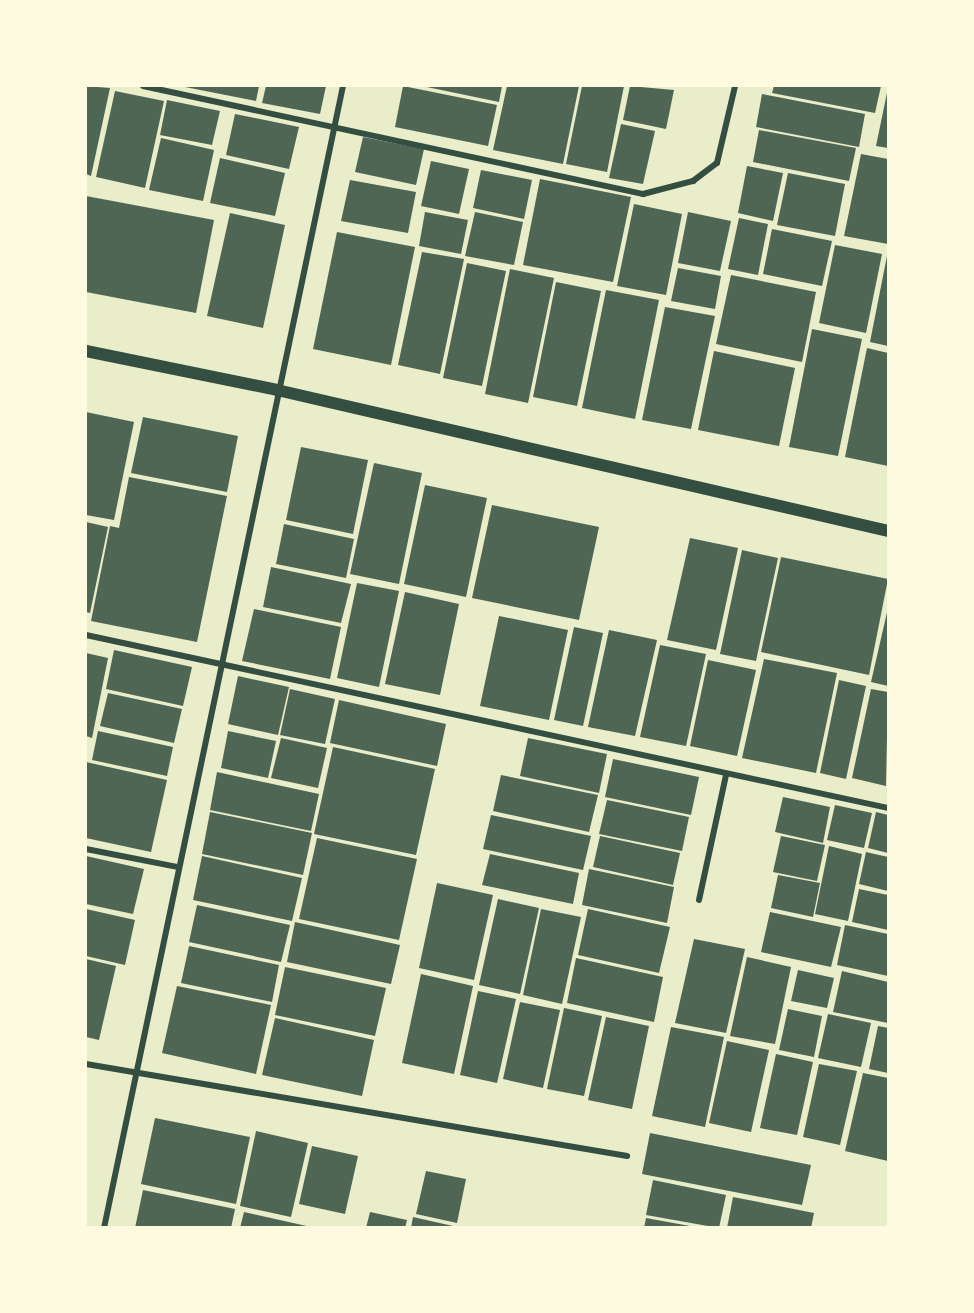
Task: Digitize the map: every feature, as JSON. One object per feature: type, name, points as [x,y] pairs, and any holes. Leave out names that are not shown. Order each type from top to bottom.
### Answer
[{"type":"main road","points":[[86,351],[277,390],[888,531]]},
{"type":"street","points":[[142,86],[335,125],[643,194],[693,182],[717,164],[735,86]]},
{"type":"street","points":[[104,1227],[133,1074],[343,86]]},
{"type":"street","points":[[86,634],[726,775],[888,808]]},
{"type":"street","points":[[699,900],[726,775]]},
{"type":"street","points":[[86,849],[178,867]]},
{"type":"street","points":[[86,1064],[133,1074],[627,1156]]},
{"type":"building","points":[[86,86],[110,88],[91,176],[86,174]]},
{"type":"building","points":[[180,86],[259,86],[256,101]]},
{"type":"building","points":[[266,86],[326,86],[320,114],[262,103]]},
{"type":"building","points":[[403,86],[497,105],[488,146],[395,127]]},
{"type":"building","points":[[422,86],[502,86],[499,102]]},
{"type":"building","points":[[507,86],[579,86],[563,164],[493,150]]},
{"type":"building","points":[[582,86],[624,86],[607,172],[566,164]]},
{"type":"building","points":[[630,86],[674,90],[666,129],[623,120]]},
{"type":"building","points":[[774,86],[881,86],[875,113],[772,93]]},
{"type":"building","points":[[888,88],[888,148],[876,146]]},
{"type":"building","points":[[115,91],[164,101],[145,188],[96,177]]},
{"type":"building","points":[[762,94],[865,114],[859,147],[756,127]]},
{"type":"building","points":[[167,100],[220,111],[212,145],[160,135]]},
{"type":"building","points":[[235,114],[299,127],[289,169],[226,155]]},
{"type":"building","points":[[621,124],[655,131],[643,184],[609,178]]},
{"type":"building","points":[[759,130],[856,148],[849,181],[753,162]]},
{"type":"building","points":[[363,137],[424,149],[416,185],[355,172]]},
{"type":"building","points":[[161,138],[214,150],[203,201],[149,190]]},
{"type":"building","points":[[861,154],[888,159],[888,244],[844,236]]},
{"type":"building","points":[[220,158],[285,173],[275,216],[210,203]]},
{"type":"building","points":[[431,161],[469,169],[459,214],[421,206]]},
{"type":"building","points":[[747,166],[783,173],[773,221],[738,213]]},
{"type":"building","points":[[481,170],[532,180],[524,219],[473,208]]},
{"type":"building","points":[[788,173],[845,184],[835,236],[777,225]]},
{"type":"building","points":[[540,179],[631,197],[613,282],[523,265]]},
{"type":"building","points":[[350,180],[416,192],[408,233],[341,221]]},
{"type":"building","points":[[86,196],[214,220],[196,313],[86,292]]},
{"type":"building","points":[[634,204],[682,214],[666,295],[617,286]]},
{"type":"building","points":[[425,212],[468,220],[461,254],[419,246]]},
{"type":"building","points":[[475,212],[523,222],[514,265],[465,256]]},
{"type":"building","points":[[688,212],[731,221],[720,271],[678,263]]},
{"type":"building","points":[[230,213],[285,225],[263,328],[207,316]]},
{"type":"building","points":[[739,218],[768,224],[758,275],[728,269]]},
{"type":"building","points":[[772,229],[832,241],[822,286],[763,274]]},
{"type":"building","points":[[337,232],[415,247],[391,365],[313,349]]},
{"type":"building","points":[[835,245],[882,254],[866,333],[819,323]]},
{"type":"building","points":[[422,252],[464,259],[440,374],[398,365]]},
{"type":"building","points":[[888,256],[888,346],[870,342]]},
{"type":"building","points":[[467,263],[506,271],[482,386],[443,378]]},
{"type":"building","points":[[678,268],[721,276],[715,309],[671,301]]},
{"type":"building","points":[[510,269],[554,278],[528,403],[485,394]]},
{"type":"building","points":[[731,275],[816,292],[802,362],[716,344]]},
{"type":"building","points":[[556,282],[601,291],[577,406],[533,397]]},
{"type":"building","points":[[606,290],[659,300],[635,419],[582,408]]},
{"type":"building","points":[[665,307],[715,316],[691,429],[642,420]]},
{"type":"building","points":[[812,329],[862,339],[838,456],[789,447]]},
{"type":"building","points":[[867,348],[888,353],[888,466],[845,457]]},
{"type":"building","points":[[714,351],[795,368],[779,446],[698,430]]},
{"type":"building","points":[[86,412],[134,422],[114,520],[86,515]]},
{"type":"building","points":[[143,417],[238,436],[227,492],[131,473]]},
{"type":"building","points":[[301,447],[368,460],[353,534],[286,520]]},
{"type":"building","points":[[374,463],[422,473],[399,584],[350,574]]},
{"type":"building","points":[[129,477],[227,496],[197,642],[91,621],[110,526],[119,528]]},
{"type":"building","points":[[425,485],[487,498],[466,597],[404,584]]},
{"type":"building","points":[[492,505],[599,527],[579,620],[472,598]]},
{"type":"building","points":[[86,522],[108,527],[90,613],[86,612]]},
{"type":"building","points":[[284,524],[354,539],[346,578],[276,564]]},
{"type":"building","points":[[690,538],[738,548],[716,650],[667,640]]},
{"type":"building","points":[[742,550],[778,558],[756,661],[720,654]]},
{"type":"building","points":[[781,557],[888,579],[869,675],[761,652]]},
{"type":"building","points":[[271,567],[351,584],[341,623],[263,607]]},
{"type":"building","points":[[357,583],[399,591],[379,687],[337,678]]},
{"type":"building","points":[[405,592],[459,604],[440,695],[385,684]]},
{"type":"building","points":[[888,608],[888,686],[871,682]]},
{"type":"building","points":[[254,609],[341,627],[330,679],[242,661]]},
{"type":"building","points":[[499,616],[568,630],[549,720],[480,706]]},
{"type":"building","points":[[574,627],[603,633],[583,726],[554,720]]},
{"type":"building","points":[[609,630],[657,640],[635,736],[588,727]]},
{"type":"building","points":[[660,645],[706,654],[686,746],[640,737]]},
{"type":"building","points":[[114,650],[192,667],[183,706],[106,689]]},
{"type":"building","points":[[86,653],[108,658],[92,738],[86,736]]},
{"type":"building","points":[[764,659],[837,673],[816,773],[742,758]]},
{"type":"building","points":[[708,660],[756,670],[737,756],[690,746]]},
{"type":"building","points":[[238,676],[289,687],[278,735],[228,724]]},
{"type":"building","points":[[839,680],[866,686],[846,779],[820,773]]},
{"type":"building","points":[[290,689],[335,699],[325,744],[280,735]]},
{"type":"building","points":[[871,689],[888,692],[886,786],[852,778]]},
{"type":"building","points":[[108,693],[182,709],[174,743],[100,726]]},
{"type":"building","points":[[339,700],[446,724],[437,766],[330,743]]},
{"type":"building","points":[[98,731],[173,747],[167,776],[92,760]]},
{"type":"building","points":[[228,731],[276,741],[268,778],[221,768]]},
{"type":"building","points":[[281,738],[327,748],[318,788],[271,778]]},
{"type":"building","points":[[528,738],[607,754],[599,793],[520,776]]},
{"type":"building","points":[[333,747],[435,769],[416,855],[314,834]]},
{"type":"building","points":[[613,759],[699,777],[691,815],[605,797]]},
{"type":"building","points":[[86,762],[167,780],[151,852],[86,838]]},
{"type":"building","points":[[217,772],[319,794],[311,831],[210,810]]},
{"type":"building","points":[[501,775],[598,795],[589,832],[493,811]]},
{"type":"building","points":[[783,797],[830,807],[823,843],[775,832]]},
{"type":"building","points":[[607,800],[689,817],[682,851],[599,834]]},
{"type":"building","points":[[835,805],[872,813],[864,848],[827,840]]},
{"type":"building","points":[[210,812],[312,833],[303,875],[202,854]]},
{"type":"building","points":[[876,812],[888,815],[888,853],[868,848]]},
{"type":"building","points":[[491,815],[591,836],[583,870],[483,849]]},
{"type":"building","points":[[600,836],[680,853],[673,885],[593,867]]},
{"type":"building","points":[[781,836],[825,845],[817,881],[773,872]]},
{"type":"building","points":[[317,838],[417,859],[399,940],[299,919]]},
{"type":"building","points":[[829,846],[862,854],[848,921],[815,914]]},
{"type":"building","points":[[866,852],[888,857],[888,891],[859,884]]},
{"type":"building","points":[[490,854],[579,873],[573,904],[482,885]]},
{"type":"building","points":[[86,856],[144,869],[133,914],[86,904]]},
{"type":"building","points":[[202,856],[302,878],[292,921],[193,900]]},
{"type":"building","points":[[589,869],[674,887],[667,923],[582,905]]},
{"type":"building","points":[[778,875],[820,883],[813,917],[771,908]]},
{"type":"building","points":[[437,883],[493,895],[474,980],[419,968]]},
{"type":"building","points":[[859,889],[888,895],[888,930],[852,922]]},
{"type":"building","points":[[498,899],[539,908],[520,994],[479,985]]},
{"type":"building","points":[[197,905],[290,925],[281,962],[189,942]]},
{"type":"building","points":[[86,909],[135,920],[125,965],[86,956]]},
{"type":"building","points":[[541,909],[581,917],[562,1004],[523,995]]},
{"type":"building","points":[[588,909],[670,927],[659,973],[578,955]]},
{"type":"building","points":[[770,912],[841,927],[831,967],[761,952]]},
{"type":"building","points":[[295,922],[400,945],[391,984],[287,962]]},
{"type":"building","points":[[845,925],[888,934],[888,976],[837,965]]},
{"type":"building","points":[[694,939],[745,949],[726,1033],[675,1023]]},
{"type":"building","points":[[189,946],[279,965],[272,1002],[181,983]]},
{"type":"building","points":[[747,957],[791,967],[775,1044],[730,1036]]},
{"type":"building","points":[[576,958],[663,977],[654,1022],[567,1003]]},
{"type":"building","points":[[86,959],[116,966],[99,1040],[86,1037]]},
{"type":"building","points":[[285,967],[386,988],[375,1036],[275,1015]]},
{"type":"building","points":[[798,970],[834,978],[827,1008],[791,1001]]},
{"type":"building","points":[[842,971],[888,982],[888,1023],[833,1012]]},
{"type":"building","points":[[421,974],[473,986],[454,1074],[402,1063]]},
{"type":"building","points":[[177,986],[271,1005],[256,1074],[162,1053]]},
{"type":"building","points":[[478,991],[516,999],[497,1083],[460,1075]]},
{"type":"building","points":[[520,1002],[560,1010],[543,1088],[503,1079]]},
{"type":"building","points":[[564,1008],[602,1016],[584,1096],[547,1089]]},
{"type":"building","points":[[788,1009],[822,1016],[814,1057],[779,1050]]},
{"type":"building","points":[[828,1014],[871,1023],[861,1067],[818,1058]]},
{"type":"building","points":[[606,1017],[649,1026],[632,1109],[588,1100]]},
{"type":"building","points":[[275,1018],[374,1040],[362,1096],[262,1075]]},
{"type":"building","points":[[878,1026],[888,1028],[888,1073],[869,1069]]},
{"type":"building","points":[[671,1027],[724,1037],[705,1127],[652,1116]]},
{"type":"building","points":[[727,1041],[769,1050],[751,1132],[709,1123]]},
{"type":"building","points":[[776,1054],[813,1062],[797,1135],[760,1128]]},
{"type":"building","points":[[819,1064],[857,1071],[840,1145],[803,1137]]},
{"type":"building","points":[[863,1073],[888,1078],[888,1161],[845,1151]]},
{"type":"building","points":[[155,1118],[250,1137],[236,1204],[141,1184]]},
{"type":"building","points":[[256,1131],[308,1143],[291,1217],[240,1206]]},
{"type":"building","points":[[650,1133],[811,1165],[802,1205],[642,1174]]},
{"type":"building","points":[[312,1146],[358,1156],[345,1214],[299,1204]]},
{"type":"building","points":[[426,1171],[466,1179],[457,1223],[416,1214]]},
{"type":"building","points":[[653,1180],[726,1195],[719,1228],[646,1215]]},
{"type":"building","points":[[143,1190],[235,1209],[231,1228],[135,1228]]},
{"type":"building","points":[[733,1197],[814,1213],[811,1228],[727,1228]]},
{"type":"building","points":[[244,1212],[311,1227],[311,1228],[240,1228]]},
{"type":"building","points":[[370,1212],[407,1220],[405,1228],[366,1228]]},
{"type":"building","points":[[413,1217],[453,1226],[453,1228],[411,1228]]},
{"type":"building","points":[[646,1218],[690,1226],[690,1228],[644,1228]]}]
